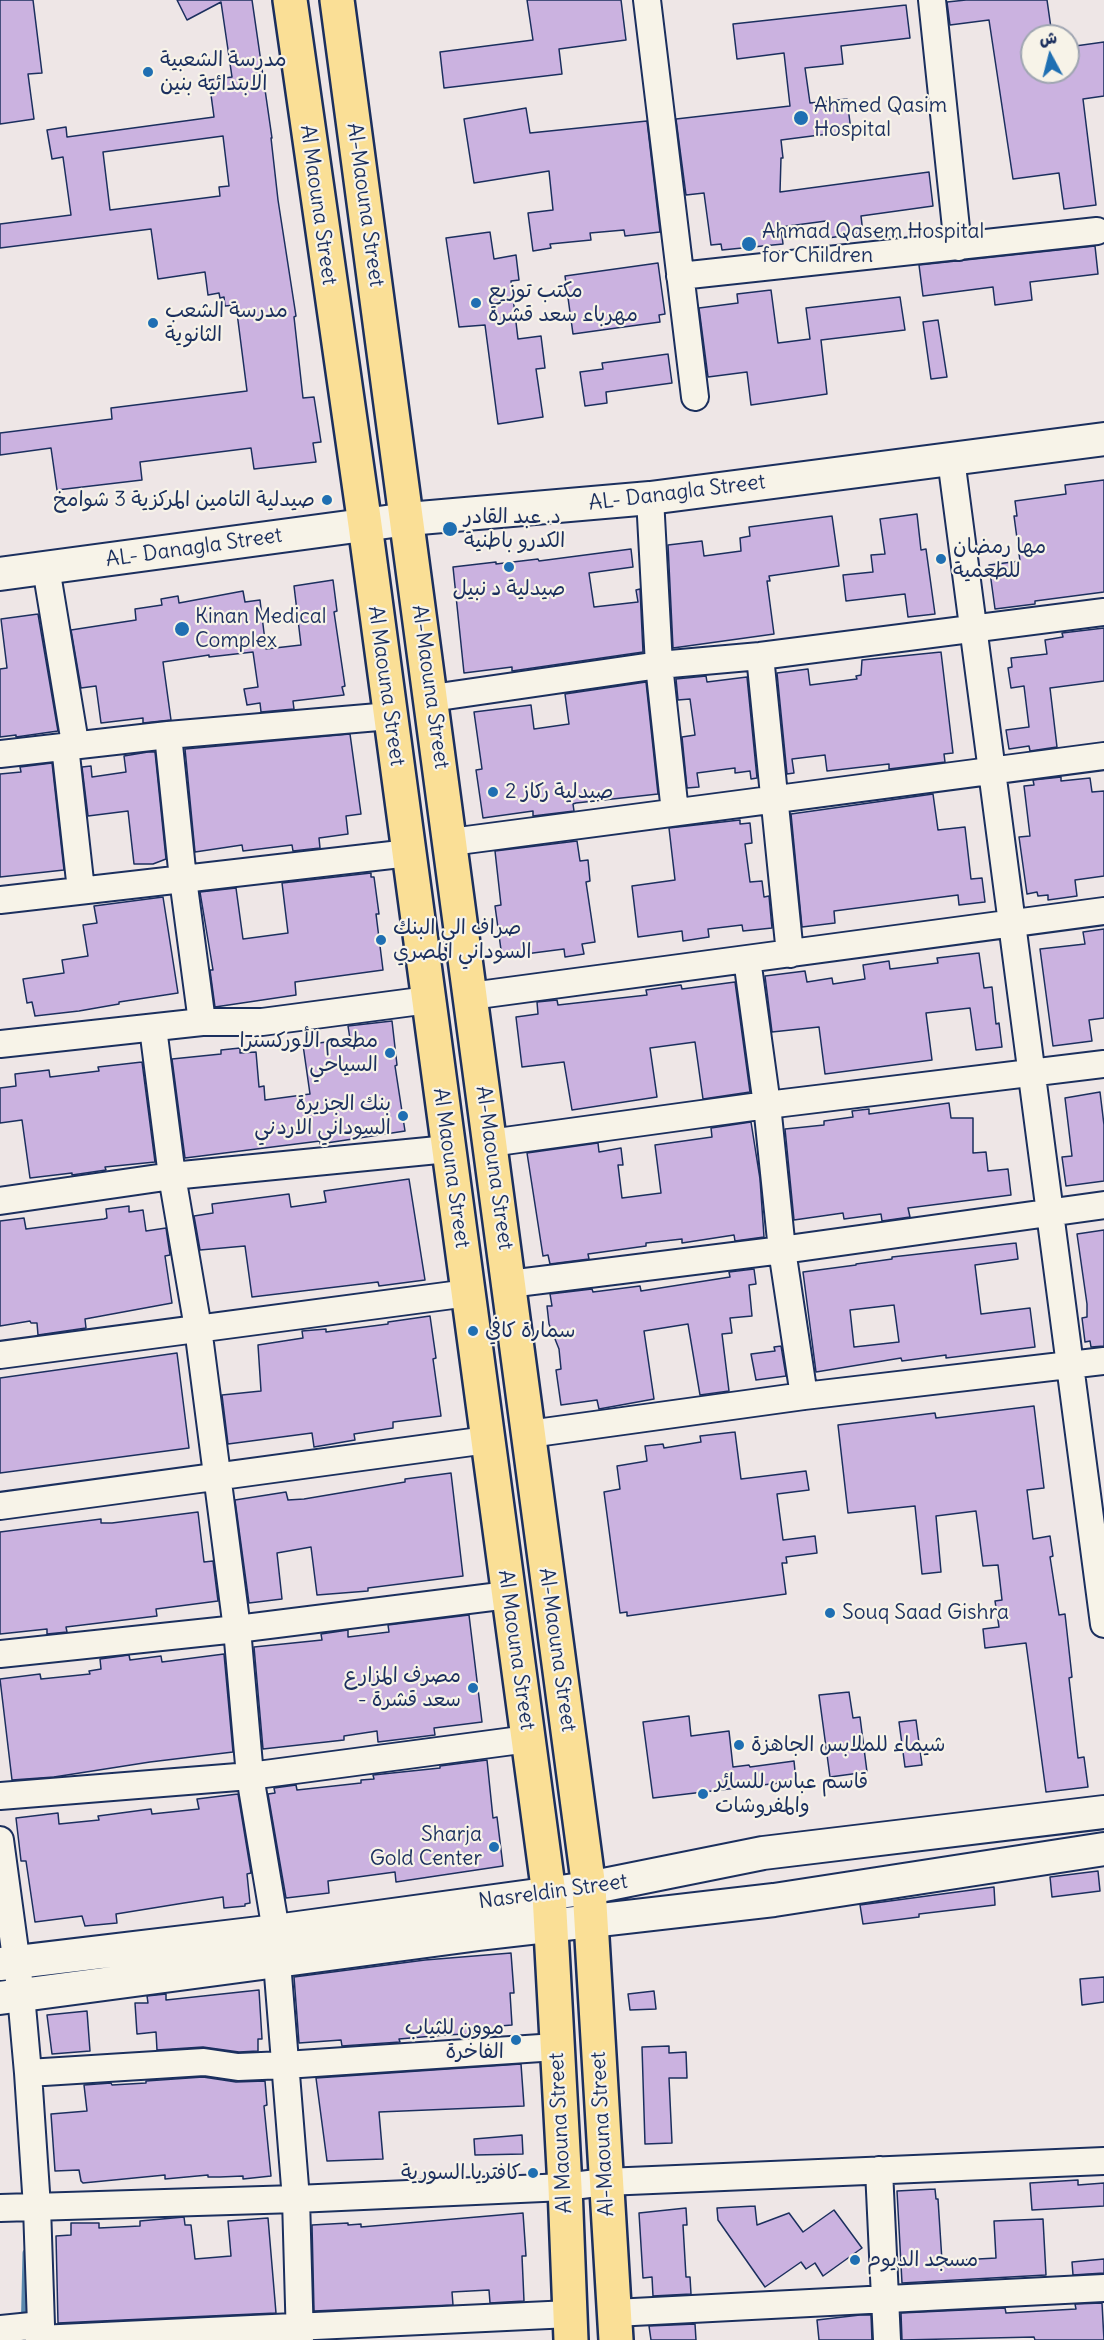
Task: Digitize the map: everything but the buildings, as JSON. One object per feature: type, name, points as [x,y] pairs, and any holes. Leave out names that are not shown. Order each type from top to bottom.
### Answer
[{"type":"highway","name":"Al Maouna Street","points":[[290,0],[365,525],[549,1894],[570,2327]]},
{"type":"highway","name":"Al-Maouna Street","points":[[338,0],[589,1888],[615,2326]]},
{"type":"street","points":[[647,0],[695,396]]},
{"type":"street","points":[[932,0],[958,247]]},
{"type":"street","points":[[680,276],[1097,231]]},
{"type":"street","name":"AL- Danagla Street","points":[[0,574],[408,519],[650,498],[1104,439]]},
{"type":"street","points":[[951,459],[1070,1365],[1097,1521],[1104,1624]]},
{"type":"street","points":[[650,498],[659,665],[675,812]]},
{"type":"street","points":[[46,568],[75,743],[65,746]]},
{"type":"street","points":[[432,698],[659,665],[760,656],[1104,612]]},
{"type":"street","points":[[760,656],[790,954]]},
{"type":"street","points":[[0,754],[168,735],[390,716]]},
{"type":"street","points":[[168,735],[183,879],[202,1022]]},
{"type":"street","points":[[65,746],[81,890]]},
{"type":"street","points":[[451,842],[1104,756]]},
{"type":"street","points":[[0,900],[409,853]]},
{"type":"street","points":[[471,996],[1104,911]]},
{"type":"street","points":[[747,959],[767,1106],[782,1250],[804,1396]]},
{"type":"street","points":[[0,1044],[202,1022],[262,1022],[428,1000]]},
{"type":"street","points":[[153,1028],[172,1176],[198,1328],[218,1477],[237,1629],[250,1776],[276,1931],[296,2199],[300,2334]]},
{"type":"street","points":[[490,1143],[1104,1064]]},
{"type":"street","points":[[0,1201],[172,1176],[448,1149]]},
{"type":"street","points":[[509,1284],[782,1250],[1104,1205]]},
{"type":"street","points":[[0,1354],[468,1293]]},
{"type":"street","points":[[529,1434],[804,1396],[1104,1361]]},
{"type":"street","points":[[0,1506],[487,1440]]},
{"type":"street","points":[[0,1654],[237,1629],[508,1595]]},
{"type":"street","points":[[0,1796],[250,1776],[528,1739]]},
{"type":"street","name":"Nasreldin Street","points":[[8,1963],[276,1931],[549,1894],[763,1853],[1104,1812]]},
{"type":"street","points":[[0,1840],[10,1997],[28,2073],[37,2207],[40,2335]]},
{"type":"street","name":"Nasreldin Street","points":[[10,1997],[550,1926],[774,1900],[1104,1849]]},
{"type":"street","points":[[28,2073],[204,2062],[238,2067],[285,2065],[556,2047]]},
{"type":"street","points":[[0,2208],[296,2199],[565,2187],[606,2182],[1104,2161]]},
{"type":"street","points":[[879,2170],[887,2340]]},
{"type":"street","points":[[615,2326],[884,2299],[1104,2289]]},
{"type":"street","points":[[0,2329],[40,2335],[300,2334],[570,2327]]},
{"type":"waterway","points":[[24,2340],[26,2253]]},
{"type":"place","name":"مدرسة الشعبية الابتدائية بنين","points":[[148,72]]},
{"type":"place","name":"Ahmed Qasim Hospital","points":[[801,118]]},
{"type":"place","name":"Ahmad Qasem Hospital for Children","points":[[749,244]]},
{"type":"place","name":"مكتب توزيع مهرباء سعد قشرة","points":[[476,303]]},
{"type":"place","name":"مدرسة الشعب الثانوية","points":[[153,323]]},
{"type":"place","name":"صيدلية التامين المركزية 3 شوامخ","points":[[327,500]]},
{"type":"place","name":"د. عبد القادر الكدرو باطنية","points":[[450,529]]},
{"type":"place","name":"مها رمضان للطعمية","points":[[941,559]]},
{"type":"place","name":"صيدلية د نبيل","points":[[509,567]]},
{"type":"place","name":"Kinan Medical Complex","points":[[182,629]]},
{"type":"place","name":"صيدلية ركاز 2","points":[[493,792]]},
{"type":"place","name":"صراف الي البنك السوداني المصري","points":[[381,940]]},
{"type":"place","name":"مطعم الأوركسترا السياحي","points":[[390,1053]]},
{"type":"place","name":"بنك الجزيرة السوداني الاردني","points":[[403,1116]]},
{"type":"place","name":"سمارة كافي","points":[[473,1331]]},
{"type":"place","name":"Souq Saad Gishra","points":[[830,1613]]},
{"type":"place","name":"مصرف المزارع - سعد قشرة","points":[[473,1688]]},
{"type":"place","name":"شيماء للملابس الجاهزة","points":[[739,1745]]},
{"type":"place","name":"قاسم عباس للسائر والمفروشات","points":[[703,1794]]},
{"type":"place","name":"Sharja Gold Center","points":[[494,1847]]},
{"type":"place","name":"موون للثياب الفاخرة","points":[[516,2040]]},
{"type":"place","name":"كافتريا السورية","points":[[533,2173]]},
{"type":"place","name":"مسجد الديوم","points":[[855,2260]]}]
